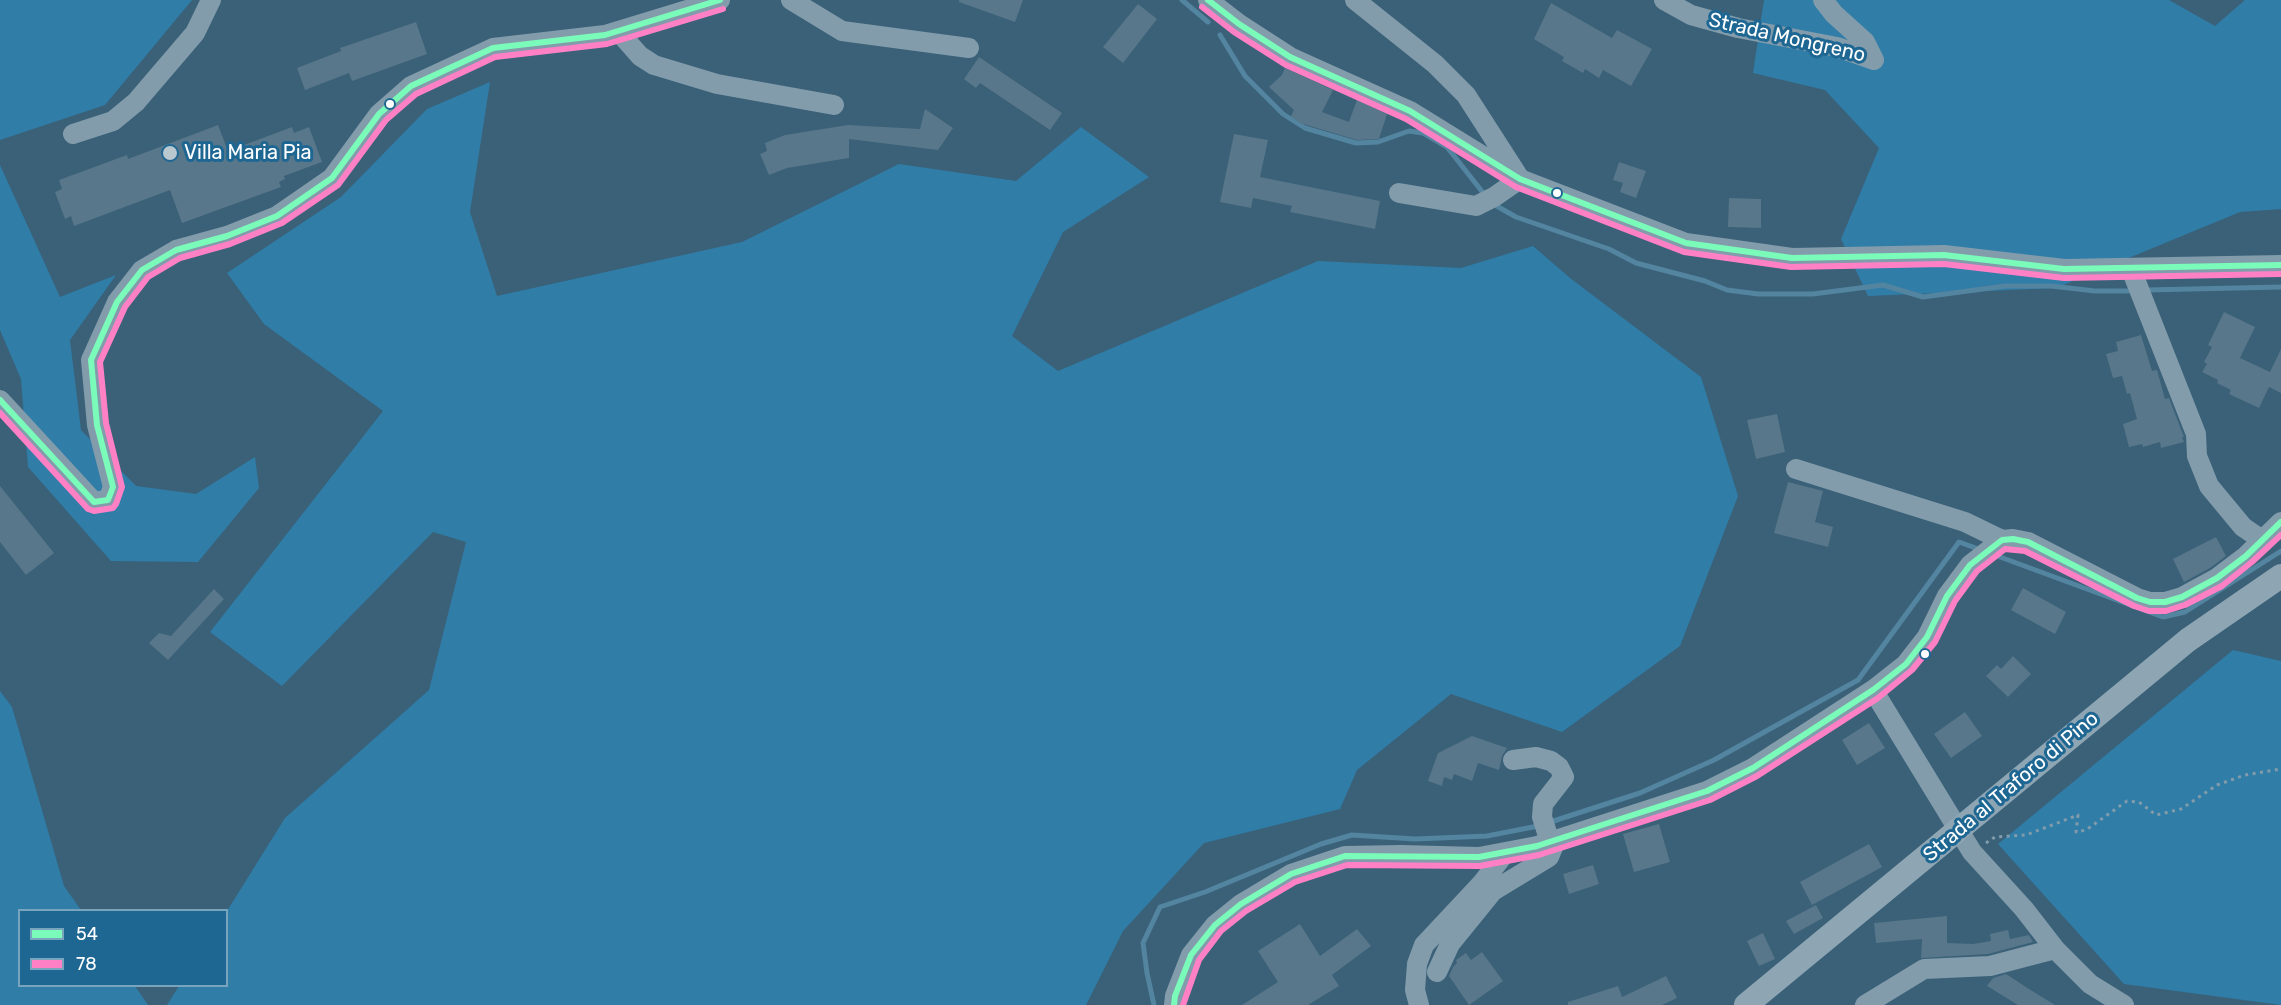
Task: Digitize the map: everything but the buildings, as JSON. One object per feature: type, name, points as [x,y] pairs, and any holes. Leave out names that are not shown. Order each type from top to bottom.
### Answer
[{"type":"main road","name":"Strada al Traforo di Pino","points":[[1746,1005],[2188,640],[2281,576]]},
{"type":"street","points":[[73,134],[113,121],[136,102],[195,33],[211,0]]},
{"type":"street","points":[[0,400],[94,502],[108,500],[113,488],[97,425],[92,360],[117,302],[142,270],[176,250],[226,236],[277,216],[332,178],[380,114],[411,86],[493,48],[605,34],[720,0]]},
{"type":"street","points":[[791,0],[842,31],[969,48]]},
{"type":"street","points":[[1208,0],[1239,24],[1290,57],[1410,111],[1520,179],[1686,243],[1792,258],[1944,255],[2064,269],[2281,265]]},
{"type":"street","points":[[1355,0],[1435,64],[1466,95],[1520,179]]},
{"type":"street","name":"Strada Mongreno","points":[[1664,0],[1691,15],[1738,28],[1837,47],[1874,60],[1864,42],[1834,14],[1823,0]]},
{"type":"street","points":[[618,31],[640,56],[654,65],[717,84],[834,105]]},
{"type":"street","points":[[1399,194],[1476,206],[1520,179]]},
{"type":"street","points":[[2131,268],[2196,434],[2197,456],[2209,486],[2243,527],[2262,540]]},
{"type":"street","points":[[1796,469],[1965,522],[1998,542]]},
{"type":"street","points":[[1174,1005],[1175,996],[1191,955],[1215,925],[1241,904],[1291,874],[1345,856],[1479,857],[1506,852],[1549,833],[1707,791],[1753,768],[1873,690],[1906,664],[1927,637],[1947,596],[1970,565],[1998,542],[2013,539],[2028,542],[2138,598],[2150,602],[2165,602],[2182,597],[2217,578],[2247,556],[2281,522]]},
{"type":"street","points":[[1873,690],[1972,852],[2024,909],[2055,949],[2090,984],[2124,1005]]},
{"type":"street","points":[[1437,972],[1450,944],[1493,891],[1549,857],[1549,833],[1543,804],[1564,777],[1559,767],[1551,761],[1536,757],[1513,760]]},
{"type":"street","points":[[1419,1005],[1415,990],[1417,964],[1424,945],[1482,884],[1506,852]]},
{"type":"street","points":[[1864,1005],[1924,969],[1990,966],[2055,949]]},
{"type":"path","points":[[1972,852],[1995,837],[2026,836],[2078,815],[2076,832],[2086,830],[2127,801],[2139,802],[2156,815],[2181,809],[2217,785],[2246,775],[2281,769]]},
{"type":"shaded area","points":[[0,0],[192,0],[105,105],[0,140]]},
{"type":"shaded area","points":[[1764,0],[2169,0],[2215,26],[2245,0],[2281,0],[2281,209],[2240,212],[2056,288],[1868,296],[1841,239],[1879,148],[1825,90],[1753,73]]},
{"type":"shaded area","points":[[490,82],[470,212],[497,296],[742,242],[899,164],[1016,181],[1081,127],[1149,177],[1063,232],[1012,336],[1058,371],[1318,261],[1461,268],[1533,246],[1570,278],[1701,377],[1738,496],[1680,646],[1562,732],[1451,694],[1357,770],[1340,809],[1204,843],[1123,931],[1086,1005],[167,1005],[178,987],[228,987],[228,909],[285,818],[429,690],[466,542],[433,532],[282,686],[210,632],[383,411],[264,324],[227,273],[341,197],[427,109]]},
{"type":"shaded area","points":[[0,165],[60,297],[116,275],[70,340],[81,430],[136,486],[196,494],[255,457],[259,488],[198,562],[111,561],[28,467],[21,379],[0,330]]},
{"type":"shaded area","points":[[2233,650],[2281,661],[2281,1005],[2124,984],[1998,844]]},
{"type":"shaded area","points":[[0,691],[12,707],[64,886],[80,909],[18,909],[18,987],[136,987],[148,1005],[0,1005]]},
{"type":"waterway","points":[[1182,0],[1208,22]]},
{"type":"waterway","points":[[1220,35],[1245,76],[1283,114],[1305,128],[1356,143],[1378,142],[1409,131],[1423,133],[1447,147],[1484,194]]},
{"type":"waterway","points":[[1493,204],[1516,217],[1609,249],[1636,263],[1705,281],[1727,290],[1758,294],[1813,294],[1883,285],[1923,297],[2005,286],[2051,286],[2095,291],[2128,291]]},
{"type":"waterway","points":[[2146,290],[2281,287]]},
{"type":"waterway","points":[[1154,1005],[1143,943],[1160,907],[1205,892],[1321,844],[1352,835],[1415,839],[1487,836],[1538,826],[1640,793],[1714,760],[1858,680],[1959,542],[1981,550]]},
{"type":"waterway","points":[[2141,609],[2163,617],[2185,612],[2281,551]]},
{"type":"waterway","points":[[1992,554],[2133,606]]},
{"type":"transit line","name":"54","points":[[0,400],[94,502],[108,500],[113,487],[97,425],[91,360],[117,302],[142,270],[176,250],[227,236],[277,216],[332,178],[379,114],[411,86],[493,48],[605,35],[720,0]]},
{"type":"transit line","name":"54","points":[[1208,0],[1239,24],[1290,57],[1410,111],[1520,179],[1686,243],[1792,258],[1944,255],[2064,269],[2281,265]]},
{"type":"transit line","name":"78","points":[[1202,7],[1234,32],[1286,65],[1406,119],[1516,187],[1684,252],[1791,267],[1944,264],[2064,278],[2281,274]]},
{"type":"transit line","name":"78","points":[[0,413],[88,509],[94,511],[113,508],[122,487],[106,423],[100,362],[125,307],[148,277],[180,258],[230,244],[282,223],[338,185],[386,120],[416,94],[495,57],[607,44],[723,9]]},
{"type":"transit line","name":"54","points":[[1174,1005],[1175,996],[1191,955],[1215,925],[1241,904],[1291,874],[1345,856],[1479,857],[1537,846],[1707,791],[1753,768],[1873,690],[1906,664],[1927,637],[1947,596],[1970,565],[2002,540],[2013,539],[2028,542],[2137,598],[2150,602],[2165,602],[2182,597],[2217,578],[2246,556],[2281,522]]},
{"type":"transit line","name":"78","points":[[1183,1005],[1199,960],[1221,931],[1246,911],[1295,882],[1347,865],[1480,866],[1539,855],[1710,800],[1757,776],[1878,698],[1912,670],[1935,642],[1955,601],[1977,571],[2005,549],[2025,551],[2134,606],[2149,611],[2166,611],[2185,605],[2222,586],[2281,535]]},
{"type":"place","name":"Villa Maria Pia","points":[[170,153]]}]
